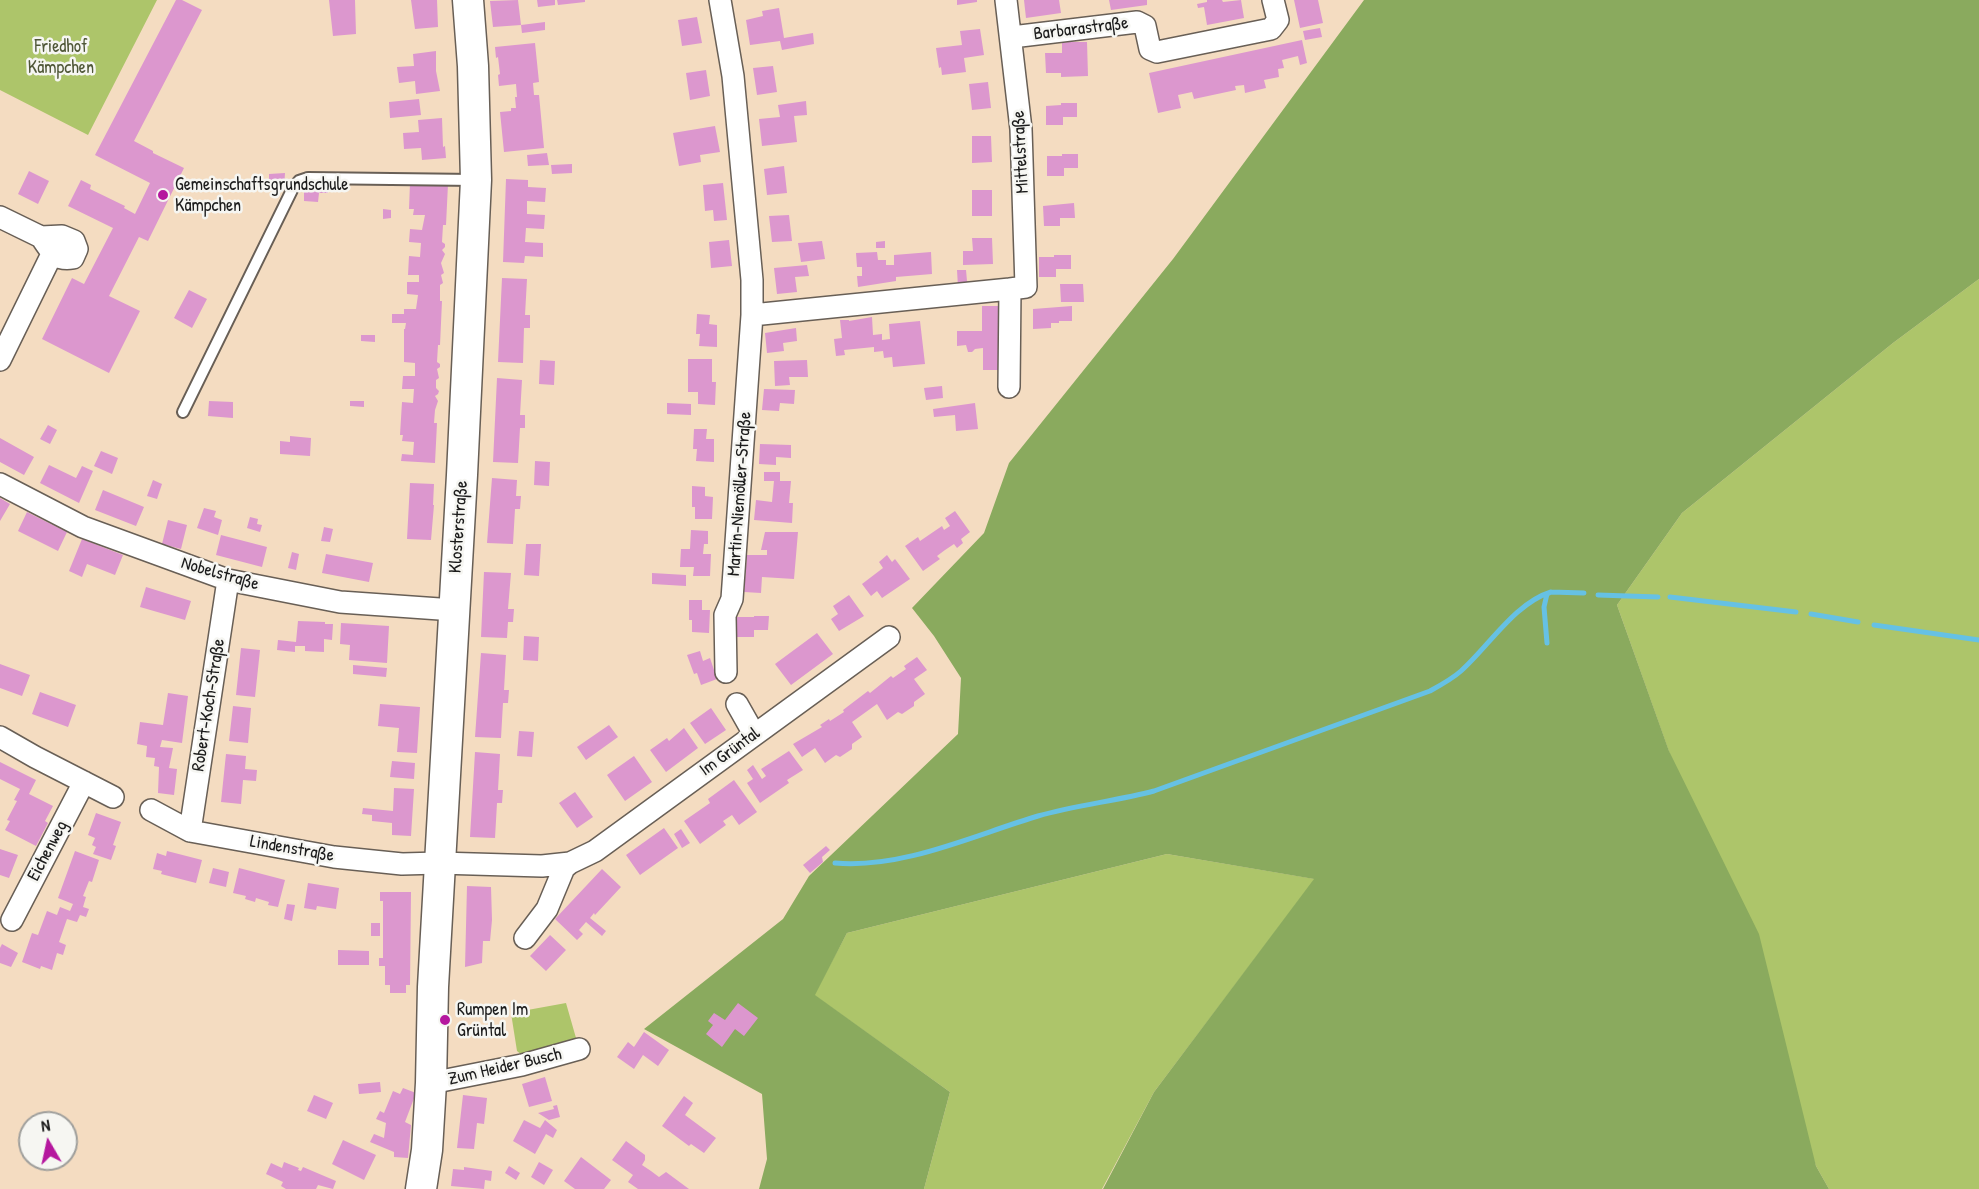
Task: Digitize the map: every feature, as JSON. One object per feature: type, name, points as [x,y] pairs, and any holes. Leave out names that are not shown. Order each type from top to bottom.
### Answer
[{"type":"main road","name":"Klosterstraße","points":[[421,1189],[427,1150],[439,863],[462,475],[476,180],[468,0]]},
{"type":"street","name":"Martin-Niemöller-Straße","points":[[720,0],[734,87],[752,280],[753,315],[732,599],[725,615],[726,672]]},
{"type":"street","name":"Mittelstraße","points":[[1006,0],[1021,129],[1026,287],[1010,289]]},
{"type":"street","name":"Barbarastraße","points":[[1012,37],[1137,22],[1145,26],[1150,49],[1157,52],[1271,29],[1278,20],[1273,0]]},
{"type":"street","points":[[0,217],[47,245],[0,360]]},
{"type":"street","points":[[753,315],[1010,289],[1009,387]]},
{"type":"street","name":"Nobelstraße","points":[[0,484],[82,527],[228,580],[339,602],[454,610]]},
{"type":"street","name":"Robert-Koch-Straße","points":[[190,831],[228,580]]},
{"type":"street","name":"Im Grüntal","points":[[439,863],[542,866],[570,863],[595,851],[889,637]]},
{"type":"street","points":[[737,704],[753,734]]},
{"type":"street","points":[[0,737],[112,797]]},
{"type":"street","name":"Eichenweg","points":[[12,920],[84,782]]},
{"type":"street","name":"Lindenstraße","points":[[151,810],[190,831],[334,857],[402,864],[439,863]]},
{"type":"street","points":[[525,938],[547,909],[564,868],[570,863]]},
{"type":"street","name":"Zum Heider Busch","points":[[431,1069],[522,1065],[579,1049]]},
{"type":"lane","points":[[183,412],[293,188],[299,181],[308,178],[476,180]]},
{"type":"green space","name":"Friedhof Kämpchen","points":[[0,0],[157,0],[88,135],[0,90]]},
{"type":"green space","points":[[1364,0],[1979,0],[1979,279],[1893,343],[1682,513],[1617,605],[1669,751],[1759,934],[1816,1166],[1829,1189],[1103,1189],[1154,1092],[1314,879],[1167,854],[847,933],[815,995],[950,1092],[924,1189],[759,1189],[767,1159],[762,1094],[644,1029],[783,919],[809,876],[958,734],[961,678],[934,636],[912,608],[984,533],[1009,463],[1173,259]]},
{"type":"green space","points":[[1979,279],[1979,1189],[1829,1189],[1816,1166],[1617,605],[1682,513],[1893,343]]},
{"type":"green space","points":[[1167,854],[1315,879],[1154,1092],[1102,1189],[924,1189],[950,1092],[814,995],[847,933]]},
{"type":"green space","points":[[566,1003],[578,1045],[523,1056],[517,1051],[511,1013]]},
{"type":"building","points":[[176,0],[182,0],[202,10],[134,141],[184,168],[148,241],[139,237],[109,296],[140,311],[109,373],[42,339],[72,278],[84,284],[113,228],[68,206],[81,180],[91,185],[90,189],[125,206],[124,208],[135,214],[150,183],[95,155]]},
{"type":"building","points":[[329,0],[355,0],[356,34],[333,36]]},
{"type":"building","points":[[411,0],[437,0],[438,27],[415,29]]},
{"type":"building","points":[[518,0],[521,25],[493,27],[490,1]]},
{"type":"building","points":[[537,0],[555,0],[555,5],[538,7]]},
{"type":"building","points":[[557,0],[585,0],[585,2],[558,5]]},
{"type":"building","points":[[957,0],[977,0],[977,2],[957,5]]},
{"type":"building","points":[[1024,0],[1059,0],[1061,13],[1026,18]]},
{"type":"building","points":[[1109,0],[1147,0],[1147,5],[1111,10]]},
{"type":"building","points":[[1207,0],[1222,0],[1223,2],[1241,0],[1244,18],[1207,25],[1204,7],[1198,8],[1197,4],[1207,2]]},
{"type":"building","points":[[1294,0],[1318,0],[1323,23],[1300,28]]},
{"type":"building","points":[[779,8],[784,38],[813,33],[814,44],[782,50],[780,41],[750,45],[746,20],[763,16],[762,11]]},
{"type":"building","points":[[697,17],[702,43],[682,46],[678,20]]},
{"type":"building","points":[[545,22],[545,30],[522,33],[521,25]]},
{"type":"building","points":[[1320,28],[1322,37],[1305,40],[1303,31]]},
{"type":"building","points":[[980,29],[984,55],[964,58],[966,72],[942,75],[936,48],[962,45],[960,31]]},
{"type":"building","points":[[1302,40],[1307,63],[1300,65],[1298,56],[1282,60],[1284,68],[1278,69],[1279,77],[1264,80],[1266,88],[1245,93],[1244,85],[1235,86],[1236,90],[1194,99],[1192,92],[1178,95],[1181,108],[1158,113],[1149,73]]},
{"type":"building","points":[[1087,42],[1088,76],[1061,77],[1061,73],[1046,73],[1045,53],[1062,53],[1062,43]]},
{"type":"building","points":[[535,43],[539,82],[533,83],[534,95],[539,95],[544,148],[504,152],[500,112],[516,108],[516,84],[499,86],[498,75],[500,74],[495,47]]},
{"type":"building","points":[[436,51],[436,71],[440,91],[416,94],[415,81],[399,83],[397,67],[414,66],[413,54]]},
{"type":"building","points":[[773,66],[777,92],[757,95],[753,68]]},
{"type":"building","points":[[706,70],[710,96],[690,100],[686,73]]},
{"type":"building","points":[[988,82],[991,108],[972,110],[969,84]]},
{"type":"building","points":[[419,99],[421,115],[390,118],[389,102]]},
{"type":"building","points":[[806,101],[807,115],[794,116],[797,142],[762,146],[759,119],[780,117],[778,105]]},
{"type":"building","points":[[1061,103],[1077,103],[1077,117],[1063,117],[1063,125],[1046,125],[1046,106],[1061,105]]},
{"type":"building","points":[[442,118],[443,147],[445,146],[446,158],[422,160],[421,148],[404,149],[403,133],[419,132],[418,120]]},
{"type":"building","points":[[715,126],[720,152],[700,155],[701,162],[679,166],[673,133]]},
{"type":"building","points":[[972,136],[991,136],[992,162],[972,163]]},
{"type":"building","points":[[547,153],[549,165],[528,166],[527,155]]},
{"type":"building","points":[[1062,154],[1078,154],[1078,168],[1064,168],[1064,176],[1047,176],[1047,156],[1062,156]]},
{"type":"building","points":[[572,164],[572,173],[552,174],[551,165]]},
{"type":"building","points":[[784,166],[787,193],[767,195],[764,169]]},
{"type":"building","points":[[29,171],[49,181],[38,204],[18,194]]},
{"type":"building","points":[[285,173],[284,189],[269,188],[269,174]]},
{"type":"building","points":[[506,179],[528,180],[528,187],[546,188],[545,202],[527,201],[527,214],[545,215],[544,229],[526,228],[525,242],[543,243],[543,257],[525,256],[524,263],[503,262]]},
{"type":"building","points":[[304,182],[328,183],[328,193],[319,193],[318,202],[304,201]]},
{"type":"building","points":[[410,183],[448,184],[446,225],[443,225],[442,242],[445,244],[442,250],[445,254],[441,263],[444,273],[441,275],[443,283],[440,285],[440,301],[442,301],[437,362],[440,367],[437,369],[439,378],[436,380],[436,388],[439,391],[435,396],[438,401],[434,423],[437,423],[435,463],[401,461],[402,454],[413,455],[414,442],[402,441],[403,435],[400,435],[402,402],[413,403],[414,389],[402,389],[403,376],[415,376],[415,363],[404,362],[406,323],[392,323],[392,314],[404,314],[404,309],[416,309],[418,295],[407,294],[407,282],[419,282],[419,275],[408,275],[409,256],[420,257],[421,243],[409,242],[410,229],[422,230],[425,215],[413,215],[414,209],[409,209]]},
{"type":"building","points":[[723,183],[727,220],[714,221],[713,210],[705,211],[703,185]]},
{"type":"building","points":[[972,190],[992,190],[992,216],[972,216]]},
{"type":"building","points":[[1074,203],[1075,218],[1060,218],[1060,226],[1044,226],[1043,206]]},
{"type":"building","points":[[383,209],[391,210],[391,218],[383,219]]},
{"type":"building","points":[[789,215],[792,241],[772,242],[769,216]]},
{"type":"building","points":[[972,238],[992,238],[993,264],[963,265],[963,251],[973,251]]},
{"type":"building","points":[[729,240],[732,266],[711,268],[709,242]]},
{"type":"building","points":[[822,241],[825,259],[801,262],[798,243]]},
{"type":"building","points":[[885,241],[885,248],[876,248],[876,242]]},
{"type":"building","points":[[877,252],[878,260],[886,260],[886,265],[894,265],[894,255],[931,252],[932,274],[896,277],[896,281],[858,287],[857,276],[862,276],[862,267],[857,267],[856,253]]},
{"type":"building","points":[[1054,255],[1071,255],[1071,269],[1056,269],[1056,277],[1039,277],[1039,257],[1054,257]]},
{"type":"building","points":[[807,265],[809,276],[795,277],[797,292],[777,294],[774,268]]},
{"type":"building","points":[[957,270],[966,270],[967,281],[973,286],[958,287]]},
{"type":"building","points":[[502,278],[527,279],[525,315],[530,315],[530,328],[524,328],[523,363],[498,362]]},
{"type":"building","points":[[1060,284],[1083,284],[1084,302],[1061,302]]},
{"type":"building","points":[[189,290],[207,299],[192,328],[174,318]]},
{"type":"building","points":[[982,306],[1000,306],[1001,370],[983,370],[983,348],[968,352],[966,345],[957,346],[957,331],[982,331]]},
{"type":"building","points":[[1072,306],[1072,321],[1051,323],[1051,328],[1033,329],[1033,309]]},
{"type":"building","points":[[697,314],[710,315],[709,324],[717,325],[717,347],[699,346],[700,334],[696,334]]},
{"type":"building","points":[[872,317],[873,335],[882,334],[882,340],[890,339],[889,324],[920,321],[925,364],[893,367],[892,357],[884,358],[883,351],[874,352],[874,347],[844,350],[845,355],[836,356],[834,339],[842,338],[840,320],[849,321]]},
{"type":"building","points":[[796,328],[797,341],[783,343],[784,351],[767,353],[765,333]]},
{"type":"building","points":[[361,335],[375,335],[375,342],[361,341]]},
{"type":"building","points":[[688,359],[712,359],[712,382],[716,382],[715,405],[698,404],[698,392],[688,392]]},
{"type":"building","points":[[540,360],[555,361],[554,385],[539,384]]},
{"type":"building","points":[[807,360],[808,377],[789,377],[790,385],[775,386],[774,361]]},
{"type":"building","points":[[497,378],[522,380],[520,415],[525,415],[525,428],[520,428],[518,463],[493,462]]},
{"type":"building","points":[[942,386],[943,398],[926,400],[924,388]]},
{"type":"building","points":[[764,389],[795,390],[794,404],[780,403],[779,411],[762,410]]},
{"type":"building","points":[[209,401],[233,402],[233,418],[208,416]]},
{"type":"building","points":[[350,401],[364,401],[364,407],[350,406]]},
{"type":"building","points":[[667,403],[691,404],[691,415],[667,414]]},
{"type":"building","points":[[975,403],[978,429],[956,431],[955,415],[934,417],[933,409]]},
{"type":"building","points":[[48,425],[57,430],[50,444],[40,439]]},
{"type":"building","points":[[694,429],[707,429],[706,439],[714,439],[714,462],[696,461],[697,449],[693,449]]},
{"type":"building","points":[[290,436],[311,438],[310,456],[280,454],[280,441],[290,442]]},
{"type":"building","points":[[0,438],[34,457],[24,475],[0,462]]},
{"type":"building","points":[[760,444],[791,445],[791,458],[776,457],[776,465],[759,464]]},
{"type":"building","points":[[101,451],[118,458],[112,474],[94,466]]},
{"type":"building","points":[[535,461],[550,462],[549,486],[534,485]]},
{"type":"building","points":[[49,465],[76,478],[82,466],[93,471],[79,503],[40,483]]},
{"type":"building","points":[[764,472],[780,472],[780,481],[791,481],[789,503],[793,503],[792,523],[754,520],[756,500],[772,502],[774,481],[764,481]]},
{"type":"building","points":[[492,478],[517,480],[516,496],[521,496],[520,509],[515,509],[513,544],[487,543]]},
{"type":"building","points":[[153,480],[162,484],[157,499],[147,496]]},
{"type":"building","points":[[410,483],[434,484],[431,540],[407,539]]},
{"type":"building","points":[[692,486],[705,487],[705,496],[713,497],[712,519],[695,519],[695,507],[692,507]]},
{"type":"building","points":[[103,490],[144,507],[136,526],[95,510]]},
{"type":"building","points":[[0,498],[10,504],[0,521]]},
{"type":"building","points":[[204,508],[216,511],[214,517],[222,520],[218,535],[197,528]]},
{"type":"building","points":[[955,511],[970,532],[961,539],[963,543],[957,548],[954,544],[945,550],[937,556],[940,559],[923,571],[905,546],[918,537],[920,541],[942,526],[944,530],[950,526],[945,518]]},
{"type":"building","points":[[27,512],[67,532],[58,551],[18,531]]},
{"type":"building","points":[[250,517],[258,519],[257,524],[262,525],[260,532],[247,528]]},
{"type":"building","points":[[168,520],[187,525],[181,549],[162,544]]},
{"type":"building","points":[[324,527],[333,529],[330,542],[321,541]]},
{"type":"building","points":[[691,530],[708,531],[708,544],[704,544],[703,554],[711,554],[710,576],[693,576],[694,567],[680,567],[681,549],[690,549]]},
{"type":"building","points":[[765,532],[798,532],[794,579],[762,577],[761,593],[744,592],[747,555],[767,555],[767,550],[761,550]]},
{"type":"building","points":[[221,535],[267,547],[262,567],[216,555]]},
{"type":"building","points":[[82,539],[123,555],[115,575],[87,564],[82,577],[69,571]]},
{"type":"building","points":[[526,544],[541,544],[539,576],[524,575]]},
{"type":"building","points":[[292,552],[299,554],[296,570],[288,568]]},
{"type":"building","points":[[326,554],[373,563],[369,582],[322,573]]},
{"type":"building","points":[[887,555],[892,562],[895,559],[910,579],[882,598],[877,591],[871,596],[862,584],[883,568],[879,562]]},
{"type":"building","points":[[484,572],[511,573],[508,609],[514,609],[513,622],[508,622],[507,638],[481,637]]},
{"type":"building","points":[[652,573],[686,575],[686,586],[652,584]]},
{"type":"building","points":[[146,587],[191,601],[185,620],[140,607]]},
{"type":"building","points":[[849,595],[864,616],[839,631],[831,619],[838,614],[833,606]]},
{"type":"building","points":[[689,600],[702,600],[702,610],[710,610],[709,633],[692,632],[692,620],[689,620]]},
{"type":"building","points":[[769,616],[768,630],[754,630],[754,637],[737,637],[737,617]]},
{"type":"building","points":[[298,621],[333,624],[332,640],[324,639],[324,652],[305,651],[305,646],[295,646],[295,652],[277,650],[278,640],[296,642]]},
{"type":"building","points":[[341,623],[389,626],[387,663],[349,660],[350,645],[340,644]]},
{"type":"building","points":[[817,633],[833,654],[791,685],[775,664]]},
{"type":"building","points":[[524,636],[539,637],[538,661],[523,660]]},
{"type":"building","points":[[241,648],[260,650],[255,697],[236,695]]},
{"type":"building","points":[[700,651],[703,661],[710,658],[717,679],[701,685],[687,655]]},
{"type":"building","points":[[481,653],[506,655],[504,690],[509,690],[508,703],[503,703],[501,738],[475,737]]},
{"type":"building","points":[[917,657],[927,670],[914,679],[925,694],[914,702],[914,706],[902,714],[898,712],[887,720],[877,704],[852,722],[862,737],[852,744],[852,749],[840,757],[836,755],[825,763],[815,748],[802,757],[793,744],[822,727],[820,725],[829,719],[830,721],[844,712],[843,710],[868,691],[870,693],[891,676],[893,678],[906,669],[904,666]]},
{"type":"building","points":[[0,664],[30,675],[22,696],[0,688]]},
{"type":"building","points":[[353,665],[387,668],[386,677],[353,674]]},
{"type":"building","points":[[40,692],[76,705],[68,727],[32,714]]},
{"type":"building","points":[[168,693],[188,696],[182,743],[162,740],[160,747],[173,748],[169,768],[177,769],[174,795],[158,793],[159,767],[154,766],[155,758],[146,757],[147,746],[137,744],[140,722],[163,725]]},
{"type":"building","points":[[380,704],[420,707],[417,753],[397,752],[399,728],[378,726]]},
{"type":"building","points":[[233,706],[251,708],[248,743],[229,741]]},
{"type":"building","points":[[711,708],[726,730],[705,744],[690,723]]},
{"type":"building","points":[[609,725],[618,737],[586,760],[577,747]]},
{"type":"building","points":[[684,728],[698,748],[666,772],[650,750],[667,738],[669,741]]},
{"type":"building","points":[[519,731],[534,732],[532,757],[517,756]]},
{"type":"building","points":[[789,751],[803,770],[787,780],[789,783],[760,803],[747,783],[753,779],[747,770],[753,765],[762,779],[766,776],[761,769]]},
{"type":"building","points":[[475,752],[500,754],[498,790],[503,790],[502,803],[497,803],[495,838],[470,837]]},
{"type":"building","points":[[226,754],[246,756],[245,769],[257,770],[256,781],[243,780],[241,804],[221,802]]},
{"type":"building","points":[[634,756],[652,782],[625,801],[607,775]]},
{"type":"building","points":[[392,761],[415,763],[414,779],[390,777]]},
{"type":"building","points":[[0,762],[36,780],[29,794],[53,806],[45,821],[48,823],[36,846],[5,830],[10,821],[7,820],[17,801],[14,800],[20,789],[0,779]]},
{"type":"building","points":[[734,780],[757,812],[739,825],[732,815],[723,821],[726,825],[700,844],[684,821],[710,803],[708,799]]},
{"type":"building","points":[[394,788],[414,789],[411,836],[392,835],[392,823],[372,821],[372,815],[362,814],[363,808],[393,811]]},
{"type":"building","points":[[575,792],[593,817],[577,828],[559,803]]},
{"type":"building","points":[[96,813],[121,822],[113,845],[116,846],[111,860],[93,854],[96,847],[92,845],[95,838],[88,835]]},
{"type":"building","points":[[664,828],[678,848],[640,875],[626,855]]},
{"type":"building","points":[[681,829],[690,843],[682,848],[674,834]]},
{"type":"building","points":[[826,846],[830,850],[822,857],[823,862],[810,873],[803,865]]},
{"type":"building","points":[[0,849],[18,855],[9,878],[0,875]]},
{"type":"building","points":[[75,851],[99,860],[92,882],[89,881],[83,896],[86,897],[83,907],[89,909],[86,917],[80,915],[77,922],[67,919],[59,942],[66,945],[63,955],[57,953],[52,970],[41,966],[40,969],[22,962],[32,933],[38,935],[47,911],[57,915],[60,907],[70,911],[73,904],[58,898]]},
{"type":"building","points":[[167,851],[202,860],[196,883],[161,874],[162,871],[153,869],[157,853],[166,856]]},
{"type":"building","points":[[213,868],[229,872],[226,887],[209,883]]},
{"type":"building","points":[[239,868],[285,880],[278,907],[268,905],[269,902],[256,898],[255,902],[245,899],[246,896],[233,893]]},
{"type":"building","points":[[602,869],[621,887],[590,918],[606,931],[602,936],[586,922],[579,930],[583,934],[577,940],[555,919]]},
{"type":"building","points":[[308,883],[339,888],[336,909],[317,906],[316,910],[304,908]]},
{"type":"building","points":[[467,886],[491,887],[492,920],[490,941],[483,941],[482,963],[465,967]]},
{"type":"building","points":[[380,892],[411,892],[410,985],[406,985],[406,993],[390,993],[390,985],[385,985],[385,966],[379,966],[379,958],[383,958],[383,901],[380,901]]},
{"type":"building","points":[[287,904],[295,905],[292,921],[284,919]]},
{"type":"building","points":[[371,923],[380,923],[380,936],[371,936]]},
{"type":"building","points":[[550,935],[566,950],[546,971],[530,956]]},
{"type":"building","points":[[2,944],[18,953],[11,967],[0,963]]},
{"type":"building","points":[[338,950],[369,951],[369,965],[338,965]]},
{"type":"building","points":[[738,1003],[758,1018],[744,1036],[735,1029],[722,1047],[706,1034],[713,1025],[708,1021],[714,1013],[725,1020]]},
{"type":"building","points":[[644,1032],[669,1050],[658,1066],[643,1055],[634,1069],[617,1057],[628,1042],[634,1047]]},
{"type":"building","points":[[545,1077],[552,1101],[529,1107],[522,1084]]},
{"type":"building","points":[[380,1082],[381,1092],[359,1094],[358,1084]]},
{"type":"building","points":[[403,1088],[416,1093],[405,1122],[411,1125],[408,1158],[394,1157],[394,1152],[370,1142],[374,1134],[384,1138],[386,1123],[376,1119],[380,1111],[384,1113],[393,1091],[400,1094]]},
{"type":"building","points":[[314,1095],[333,1103],[326,1119],[307,1111]]},
{"type":"building","points":[[463,1095],[487,1098],[484,1124],[477,1123],[474,1149],[457,1148]]},
{"type":"building","points":[[684,1096],[693,1103],[685,1115],[716,1138],[704,1153],[691,1144],[689,1146],[662,1126]]},
{"type":"building","points":[[557,1105],[560,1117],[549,1120],[538,1113],[554,1109],[553,1106]]},
{"type":"building","points":[[524,1120],[540,1128],[545,1120],[557,1130],[553,1138],[546,1134],[535,1154],[513,1141]]},
{"type":"building","points":[[343,1140],[376,1155],[364,1180],[332,1164]]},
{"type":"building","points":[[626,1141],[645,1155],[642,1165],[659,1177],[666,1172],[689,1189],[638,1189],[628,1182],[633,1175],[612,1160]]},
{"type":"building","points":[[581,1157],[611,1180],[604,1189],[575,1189],[564,1181]]},
{"type":"building","points":[[284,1162],[299,1168],[298,1170],[301,1171],[303,1167],[336,1181],[333,1189],[318,1185],[316,1189],[286,1189],[281,1186],[283,1182],[266,1174],[271,1163],[282,1168]]},
{"type":"building","points":[[539,1162],[553,1170],[544,1185],[531,1177]]},
{"type":"building","points":[[509,1166],[520,1173],[516,1180],[505,1173]]},
{"type":"building","points":[[464,1167],[492,1171],[491,1181],[485,1180],[484,1189],[451,1186],[453,1169],[464,1170]]},
{"type":"waterway","points":[[1547,643],[1544,607],[1547,594],[1551,592],[1584,593]]},
{"type":"waterway","points":[[835,863],[886,861],[912,856],[1038,816],[1154,791],[1430,691],[1461,671],[1526,605],[1551,592]]},
{"type":"waterway","points":[[1598,595],[1658,597]]},
{"type":"waterway","points":[[1670,597],[1796,612]]},
{"type":"waterway","points":[[1811,614],[1858,622]]},
{"type":"waterway","points":[[1874,625],[1979,640]]},
{"type":"place","name":"Gemeinschaftsgrundschule Kämpchen","points":[[163,195]]},
{"type":"place","name":"Rumpen Im Grüntal","points":[[445,1020]]}]
